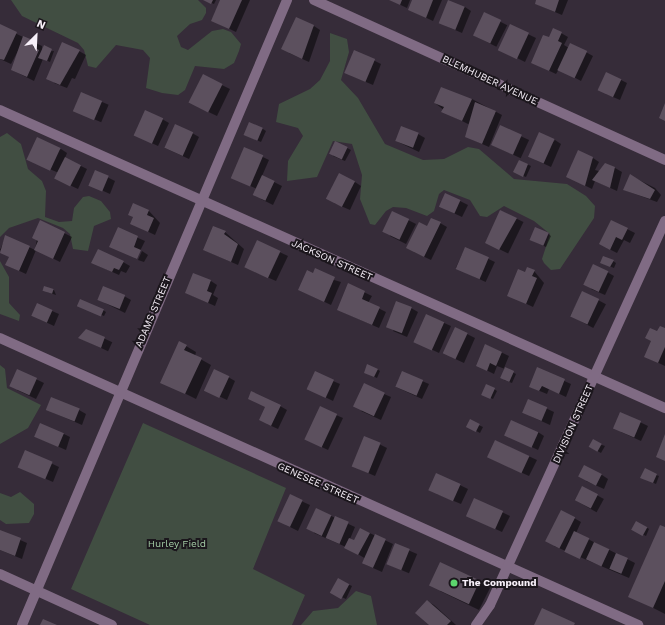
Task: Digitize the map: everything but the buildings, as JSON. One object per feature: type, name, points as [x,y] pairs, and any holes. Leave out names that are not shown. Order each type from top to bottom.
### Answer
[{"type":"street","name":"ADAMS STREET","points":[[22,625],[38,592],[119,393],[287,0]]},
{"type":"street","name":"BLEMHUBER AVENUE","points":[[314,0],[665,160]]},
{"type":"street","name":"JACKSON STREET","points":[[0,110],[594,378],[665,408]]},
{"type":"street","name":"DIVISION STREET","points":[[476,625],[490,605],[508,568],[665,221]]},
{"type":"street","name":"GENESEE STREET","points":[[0,338],[508,568],[638,625]]},
{"type":"street","points":[[0,574],[112,625]]},
{"type":"green space","points":[[11,0],[198,0],[206,8],[206,13],[202,20],[190,24],[177,36],[181,47],[188,50],[212,31],[223,29],[231,32],[241,44],[234,63],[224,69],[195,66],[185,90],[178,95],[162,93],[146,88],[150,58],[143,50],[116,45],[96,68],[88,66],[84,50],[78,43],[22,16]]},
{"type":"green space","points":[[330,33],[347,39],[349,52],[341,80],[358,98],[385,144],[423,160],[444,159],[468,147],[479,149],[514,179],[567,184],[586,196],[595,206],[594,218],[560,269],[551,270],[544,263],[542,259],[550,234],[534,221],[504,206],[487,217],[480,216],[470,200],[444,190],[439,194],[434,211],[427,216],[406,208],[393,207],[386,211],[375,225],[370,224],[360,199],[362,175],[352,144],[333,141],[317,177],[287,181],[288,161],[303,136],[298,128],[276,122],[279,104],[310,89],[320,80],[330,61]]},
{"type":"green space","points":[[7,133],[21,144],[28,169],[42,181],[46,191],[45,217],[59,222],[72,221],[74,208],[83,197],[89,196],[101,201],[110,212],[111,219],[94,226],[88,251],[73,249],[70,234],[63,228],[38,218],[9,228],[0,237],[0,137]]},
{"type":"green space","points":[[0,261],[9,277],[9,303],[20,315],[19,321],[0,314]]},
{"type":"green space","points":[[0,365],[5,369],[7,388],[41,405],[28,428],[0,444]]},
{"type":"green space","name":"Hurley Field","points":[[143,423],[286,488],[253,569],[305,595],[292,625],[150,625],[71,589]]},
{"type":"green space","points":[[20,492],[34,504],[34,514],[29,523],[6,524],[0,520],[0,493],[11,497]]},
{"type":"green space","points":[[356,591],[371,596],[377,625],[301,625],[313,611],[338,608]]},
{"type":"place","name":"The Compound","points":[[454,583]]}]
